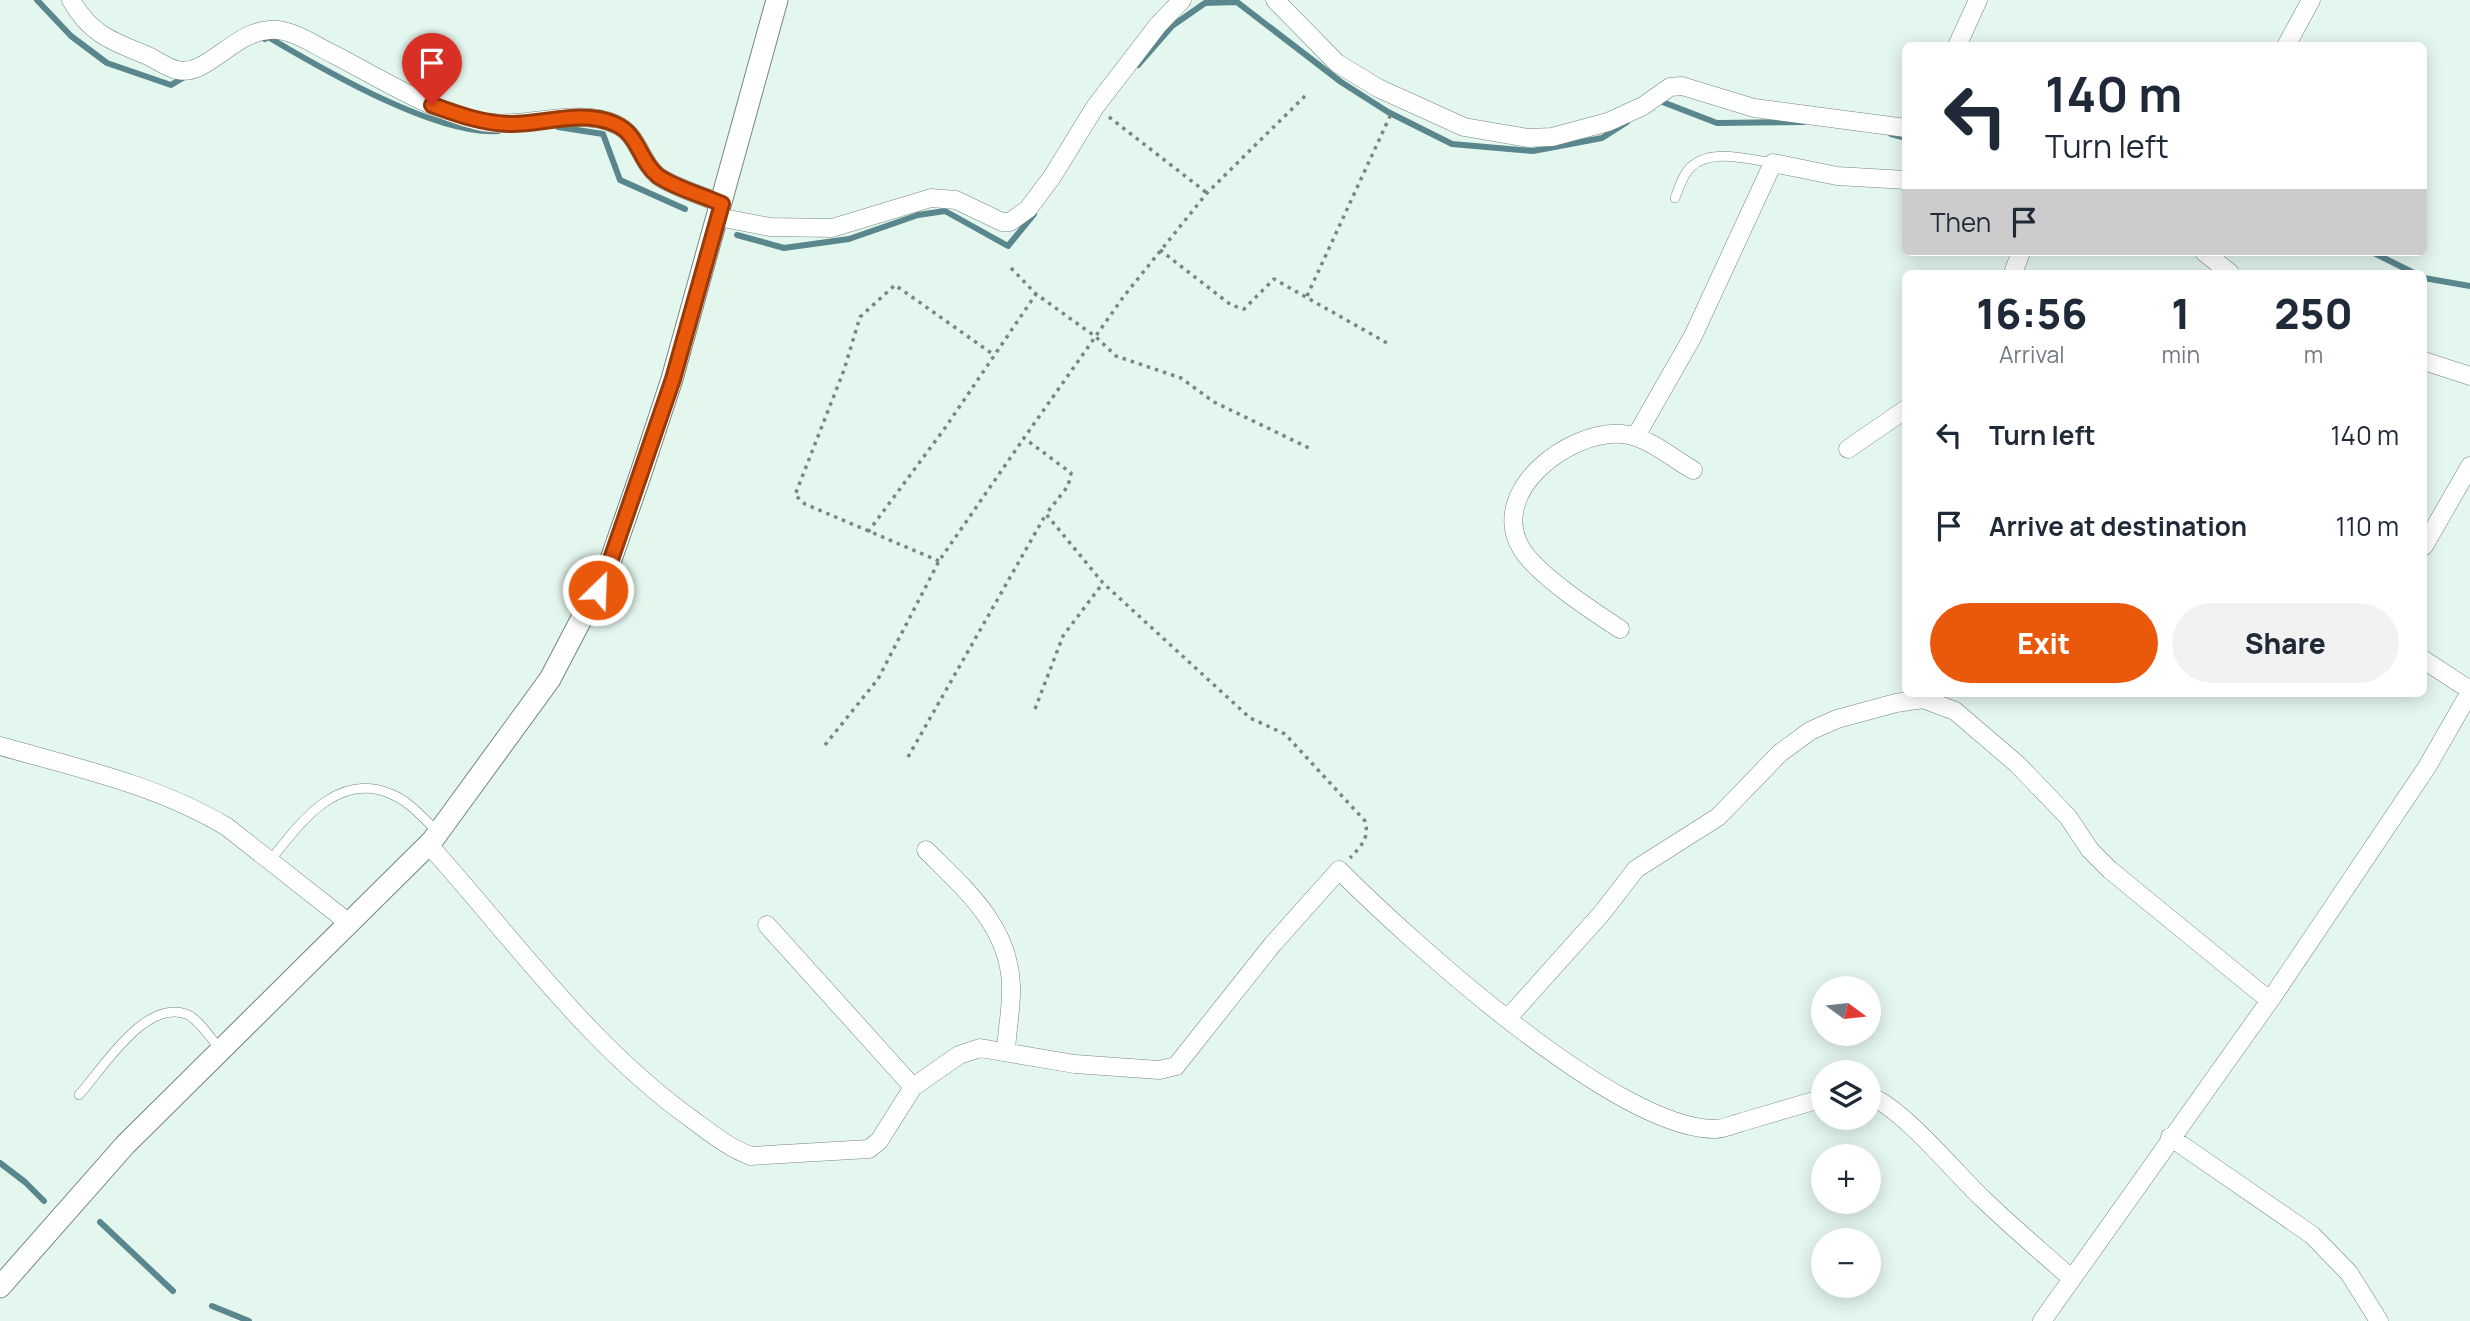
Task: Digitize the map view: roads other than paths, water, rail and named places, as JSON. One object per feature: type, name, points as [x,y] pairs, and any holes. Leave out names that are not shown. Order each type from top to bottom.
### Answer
[{"type":"street","points":[[71,0],[94,29],[118,47],[147,55],[171,70],[186,72],[199,68],[235,43],[269,30],[295,35],[432,105],[478,121],[511,124],[547,119],[593,119],[614,123],[631,134],[657,175],[720,210],[770,227],[832,228],[931,198],[956,200],[1002,222],[1010,222],[1028,209],[1102,99],[1158,25],[1182,0]]},
{"type":"street","points":[[0,1287],[125,1145],[433,838],[550,679],[608,568],[673,379],[778,0]]},
{"type":"street","points":[[1275,0],[1337,63],[1378,88],[1454,123],[1496,134],[1552,137],[1588,128],[1643,106],[1670,86],[1682,86],[1754,108],[1902,127]]},
{"type":"street","points":[[1959,42],[1978,0]]},
{"type":"street","points":[[2288,42],[2311,0]]},
{"type":"street","points":[[1636,436],[1693,336],[1773,163],[1838,176],[1902,180]]},
{"type":"street","points":[[2209,256],[2226,270]]},
{"type":"street","points":[[2427,362],[2470,376]]},
{"type":"street","points":[[1848,449],[1902,411]]},
{"type":"street","points":[[1620,629],[1586,606],[1530,558],[1519,542],[1512,519],[1515,506],[1536,471],[1558,452],[1600,434],[1636,436],[1693,470]]},
{"type":"street","points":[[2427,541],[2470,466]]},
{"type":"street","points":[[2042,1321],[2387,828],[2470,691],[2427,662]]},
{"type":"street","points":[[1508,1017],[1602,913],[1636,869],[1718,817],[1780,753],[1810,732],[1837,719],[1885,705],[1923,699],[1955,711],[1985,735],[2068,817],[2090,850],[2110,870],[2269,1000]]},
{"type":"street","points":[[0,746],[137,785],[176,801],[227,827],[349,923]]},
{"type":"street","points":[[433,838],[526,958],[629,1069],[668,1103],[736,1150],[751,1156],[869,1149],[879,1141],[913,1087],[959,1055],[980,1048],[1075,1064],[1159,1070],[1177,1066],[1272,945],[1339,870],[1446,968],[1556,1056],[1616,1094],[1677,1122],[1715,1129],[1811,1102]]},
{"type":"street","points":[[926,850],[985,911],[1007,951],[1011,986],[1006,1051]]},
{"type":"street","points":[[767,925],[913,1087]]},
{"type":"street","points":[[1881,1100],[1901,1116],[1985,1201],[2072,1279]]},
{"type":"street","points":[[2171,1137],[2312,1235],[2349,1273],[2379,1321]]},
{"type":"lane","points":[[1675,198],[1688,169],[1703,158],[1742,158],[1773,163]]},
{"type":"lane","points":[[269,862],[306,817],[322,803],[347,791],[369,789],[389,793],[433,838]]},
{"type":"lane","points":[[79,1095],[142,1022],[166,1011],[188,1014],[222,1050]]},
{"type":"waterway","points":[[37,0],[71,36],[107,63],[171,85],[186,76]]},
{"type":"waterway","points":[[1138,65],[1172,26],[1205,3],[1237,2],[1341,82],[1388,112],[1452,144],[1533,151],[1602,138],[1627,122]]},
{"type":"waterway","points":[[265,39],[268,37],[348,82],[413,112],[473,130],[498,131]]},
{"type":"waterway","points":[[1660,101],[1717,123],[1804,122]]},
{"type":"waterway","points":[[558,127],[603,134],[620,180],[685,209]]},
{"type":"waterway","points":[[1891,134],[1902,137]]},
{"type":"waterway","points":[[737,235],[784,248],[849,239],[918,215],[945,211],[1008,246],[1034,214]]},
{"type":"waterway","points":[[2380,256],[2408,270]]},
{"type":"waterway","points":[[2427,279],[2470,286]]},
{"type":"waterway","points":[[0,1163],[44,1201]]},
{"type":"waterway","points":[[100,1222],[173,1291]]},
{"type":"waterway","points":[[212,1306],[249,1321]]}]
